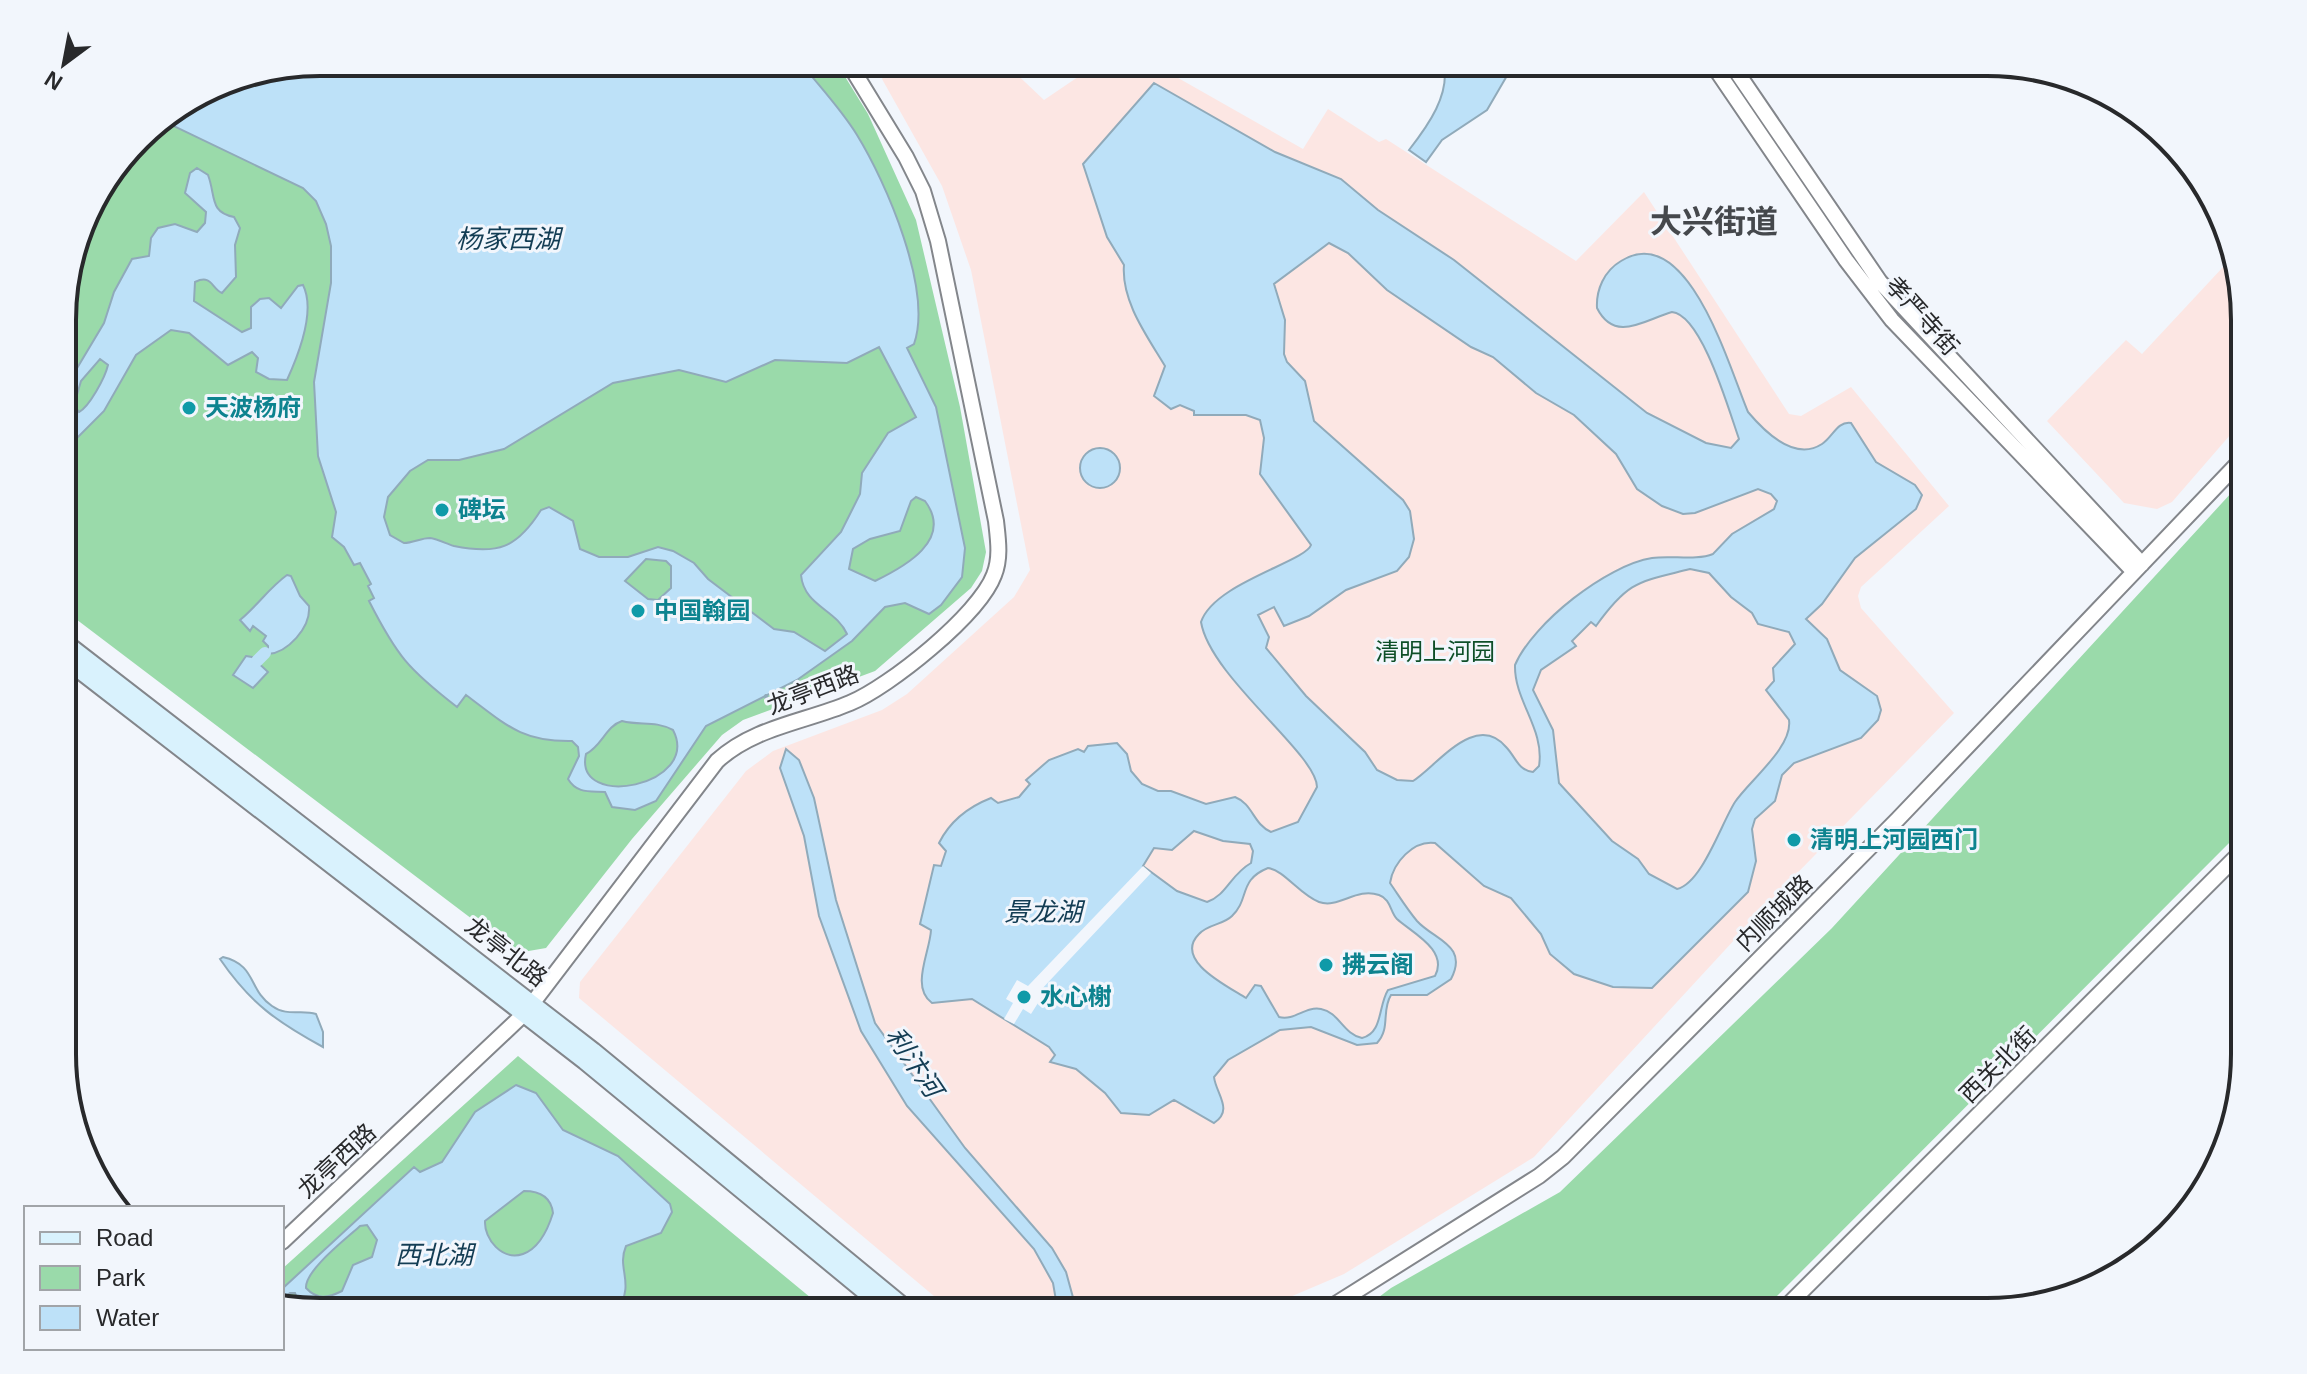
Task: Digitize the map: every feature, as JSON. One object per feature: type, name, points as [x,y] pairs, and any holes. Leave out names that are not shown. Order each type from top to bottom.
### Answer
[{"type":"main road","name":"龙亭北路","points":[[76,651],[892,1298]]},
{"type":"main road","name":"龙亭北路","points":[[76,667],[529,1008],[873,1298]]},
{"type":"street","name":"龙亭西路","points":[[284,1240],[529,1008],[717,761],[748,738],[852,703],[890,682],[972,609],[994,575],[998,546],[996,521],[938,241],[914,170],[857,76]]},
{"type":"street","name":"孝严寺街","points":[[1721,76],[1885,312],[2138,568]]},
{"type":"street","name":"孝严寺街","points":[[1740,76],[1880,282],[2138,568]]},
{"type":"street","name":"内顺城路","points":[[1346,1297],[1539,1176],[1563,1157],[1898,819],[2230,472]]},
{"type":"street","name":"西关北街","points":[[1796,1297],[2230,863]]},
{"type":"shaded area","name":"清明上河园","points":[[883,76],[1019,76],[1044,100],[1079,76],[1175,76],[1303,149],[1328,109],[1379,142],[1386,139],[1576,261],[1644,192],[1789,414],[1801,416],[1851,387],[1949,506],[1861,587],[1858,596],[1861,608],[1954,713],[1772,899],[1534,1157],[1344,1274],[1289,1297],[936,1298],[579,998],[580,982],[746,771],[773,751],[882,710],[907,694],[1014,597],[1030,570],[971,270],[942,186],[882,79]]},
{"type":"shaded area","points":[[2224,266],[2230,304],[2230,435],[2172,502],[2157,509],[2124,503],[2047,421],[2126,340],[2142,354]]},
{"type":"green space","points":[[320,76],[845,76],[868,114],[916,220],[960,407],[986,552],[982,571],[971,588],[875,671],[743,720],[722,735],[632,839],[546,948],[517,953],[76,619],[76,320],[78,288],[89,242],[117,185],[159,137],[212,101],[273,81]]},
{"type":"green space","points":[[2230,494],[2230,842],[1776,1297],[1379,1297],[1560,1192],[1832,928]]},
{"type":"green space","name":"西北湖","points":[[518,1056],[811,1298],[320,1298],[284,1295],[284,1267]]},
{"type":"water","name":"杨家西湖","points":[[812,76],[869,155],[904,237],[917,295],[918,321],[914,344],[907,348],[936,407],[965,548],[962,577],[941,605],[929,614],[905,603],[885,607],[852,641],[797,680],[706,726],[656,801],[635,810],[612,807],[605,792],[584,791],[575,787],[568,779],[579,756],[578,747],[572,741],[555,741],[515,730],[466,695],[457,707],[415,671],[396,649],[369,601],[374,598],[368,586],[371,584],[360,563],[354,565],[344,547],[332,537],[336,512],[318,456],[314,382],[331,283],[331,246],[316,201],[303,188],[173,126],[212,101],[242,89],[288,78]],"holes":[[[879,347],[916,417],[888,433],[862,473],[860,494],[841,532],[801,575],[808,594],[836,619],[847,634],[825,651],[794,632],[774,629],[708,579],[694,563],[673,551],[658,547],[628,557],[599,557],[580,549],[573,521],[549,507],[541,510],[515,540],[495,549],[469,549],[430,538],[404,543],[390,535],[384,517],[388,497],[410,471],[428,460],[459,460],[504,449],[613,383],[679,370],[726,382],[775,360],[847,363]],[[916,497],[925,501],[934,528],[922,550],[875,581],[849,569],[853,549],[870,539],[900,531],[911,501]],[[646,559],[666,561],[671,566],[671,588],[658,600],[648,599],[625,581]],[[622,721],[654,724],[673,730],[677,749],[670,765],[655,777],[636,784],[615,786],[598,782],[587,772],[586,754]]]},
{"type":"water","points":[[1445,76],[1507,76],[1487,110],[1442,140],[1426,162],[1409,150],[1430,120],[1444,86]]},
{"type":"water","name":"景龙湖","points":[[1154,83],[1275,152],[1341,179],[1378,210],[1454,260],[1647,413],[1706,443],[1731,448],[1739,439],[1721,387],[1704,346],[1683,317],[1672,312],[1622,327],[1604,319],[1597,308],[1602,282],[1621,261],[1645,254],[1667,261],[1686,279],[1703,305],[1748,412],[1762,428],[1790,447],[1811,449],[1826,441],[1839,427],[1851,423],[1876,462],[1915,485],[1922,495],[1916,509],[1855,558],[1822,604],[1806,619],[1827,639],[1840,670],[1877,696],[1881,710],[1878,720],[1861,738],[1794,763],[1782,775],[1775,801],[1755,819],[1752,829],[1756,861],[1748,892],[1652,988],[1613,987],[1574,974],[1550,954],[1541,934],[1511,898],[1484,886],[1435,843],[1427,843],[1405,854],[1395,868],[1390,883],[1417,921],[1453,951],[1456,958],[1451,979],[1427,995],[1391,995],[1384,1031],[1377,1043],[1357,1045],[1311,1027],[1280,1030],[1228,1060],[1214,1077],[1223,1113],[1214,1123],[1174,1100],[1149,1115],[1121,1113],[1105,1093],[1076,1069],[1050,1062],[1055,1055],[1049,1047],[972,999],[932,1003],[926,996],[922,979],[931,930],[920,924],[934,865],[941,866],[946,851],[939,843],[943,835],[960,816],[991,798],[998,803],[1019,797],[1030,784],[1026,780],[1049,760],[1078,749],[1084,752],[1088,746],[1117,743],[1127,754],[1131,771],[1142,784],[1206,804],[1235,797],[1246,804],[1260,824],[1271,832],[1298,822],[1317,787],[1300,755],[1223,666],[1209,644],[1201,622],[1209,608],[1223,596],[1293,559],[1311,545],[1260,474],[1264,438],[1260,420],[1246,415],[1194,415],[1194,411],[1180,405],[1171,409],[1154,396],[1165,366],[1131,305],[1124,265],[1107,237],[1083,164]],"holes":[[[1329,243],[1348,253],[1387,290],[1471,347],[1493,357],[1536,393],[1574,415],[1616,454],[1637,489],[1662,506],[1683,514],[1695,513],[1758,489],[1771,494],[1777,501],[1774,509],[1732,534],[1713,554],[1652,558],[1614,572],[1573,598],[1538,632],[1515,665],[1519,691],[1538,740],[1539,766],[1533,772],[1521,766],[1495,738],[1483,735],[1457,745],[1413,781],[1397,780],[1377,770],[1365,752],[1306,696],[1266,648],[1269,637],[1258,615],[1274,607],[1284,626],[1309,616],[1346,590],[1397,571],[1409,557],[1414,539],[1410,511],[1403,500],[1314,421],[1305,381],[1287,362],[1284,354],[1285,320],[1274,284]],[[1690,569],[1709,573],[1731,597],[1752,613],[1758,624],[1789,632],[1795,644],[1773,668],[1774,681],[1766,690],[1789,720],[1784,741],[1735,802],[1703,865],[1695,876],[1677,889],[1649,874],[1638,859],[1612,841],[1559,783],[1553,730],[1533,690],[1541,670],[1576,646],[1572,641],[1591,622],[1596,626],[1627,591],[1647,581]],[[1194,831],[1223,841],[1250,844],[1253,851],[1251,863],[1219,895],[1207,902],[1177,891],[1143,866],[1154,848],[1172,850]],[[1268,868],[1274,870],[1319,902],[1334,903],[1371,893],[1383,897],[1397,919],[1433,950],[1438,967],[1435,976],[1388,990],[1374,1031],[1362,1038],[1321,1009],[1279,1017],[1261,986],[1255,985],[1246,998],[1197,963],[1193,944],[1203,931],[1232,916],[1248,884]]]},
{"type":"water","points":[[197,168],[208,175],[217,207],[234,217],[240,228],[235,245],[236,277],[222,293],[208,281],[195,282],[194,301],[242,332],[251,328],[251,307],[260,299],[269,298],[281,308],[298,286],[303,285],[308,307],[307,320],[287,380],[269,379],[256,372],[258,358],[252,352],[228,365],[189,333],[171,330],[136,355],[104,411],[76,439],[76,408],[79,412],[96,392],[108,365],[100,359],[81,381],[76,398],[76,370],[104,323],[114,292],[132,259],[149,256],[151,238],[158,228],[175,224],[197,232],[205,223],[206,212],[185,193],[190,173]]},
{"type":"water","points":[[1100,448],[1114,454],[1120,468],[1114,482],[1100,488],[1086,482],[1080,468],[1086,454]]},
{"type":"water","points":[[287,575],[291,576],[300,596],[309,606],[309,614],[302,631],[290,644],[268,654],[268,646],[263,641],[266,636],[253,626],[250,631],[240,620]]},
{"type":"water","points":[[246,656],[252,657],[268,672],[253,688],[233,675]]},
{"type":"water","points":[[786,749],[799,760],[814,798],[836,900],[875,1023],[965,1148],[1052,1248],[1066,1272],[1073,1298],[1056,1298],[1053,1283],[1034,1249],[907,1106],[861,1031],[819,916],[804,836],[780,768]]},
{"type":"water","points":[[223,957],[242,966],[264,1000],[272,1006],[283,1011],[316,1014],[323,1032],[323,1047],[278,1020],[254,1000],[220,959]]},
{"type":"water","name":"西北湖","points":[[516,1085],[536,1093],[563,1130],[618,1156],[670,1204],[672,1212],[661,1233],[626,1246],[623,1298],[320,1298],[296,1297],[295,1293],[284,1295],[284,1287],[414,1167],[420,1172],[442,1162],[475,1112]],"holes":[[[524,1191],[535,1192],[550,1203],[553,1213],[546,1231],[539,1243],[523,1254],[501,1251],[491,1241],[485,1221]],[[367,1225],[377,1240],[372,1257],[353,1265],[342,1291],[323,1297],[314,1295],[306,1288],[307,1281],[319,1264],[360,1226]]]},
{"type":"pier","points":[[1143,866],[1151,873],[1039,992],[1043,995],[1031,1014],[1023,1009],[1014,1024],[1004,1019],[1013,1003],[1006,999],[1017,980],[1028,986]]},
{"type":"waterway","points":[[257,661],[265,653]]},
{"type":"waterway","points":[[766,696],[768,702]]},
{"type":"place","name":"天波杨府","points":[[189,408]]},
{"type":"place","name":"碑坛","points":[[442,510]]},
{"type":"place","name":"中国翰园","points":[[638,611]]},
{"type":"place","name":"清明上河园西门","points":[[1794,840]]},
{"type":"place","name":"拂云阁","points":[[1326,965]]},
{"type":"place","name":"水心榭","points":[[1024,997]]},
{"type":"district","name":"大兴街道","points":[[1714,222]]},
{"type":"water label","name":"利汴河","points":[[914,1062]]}]
